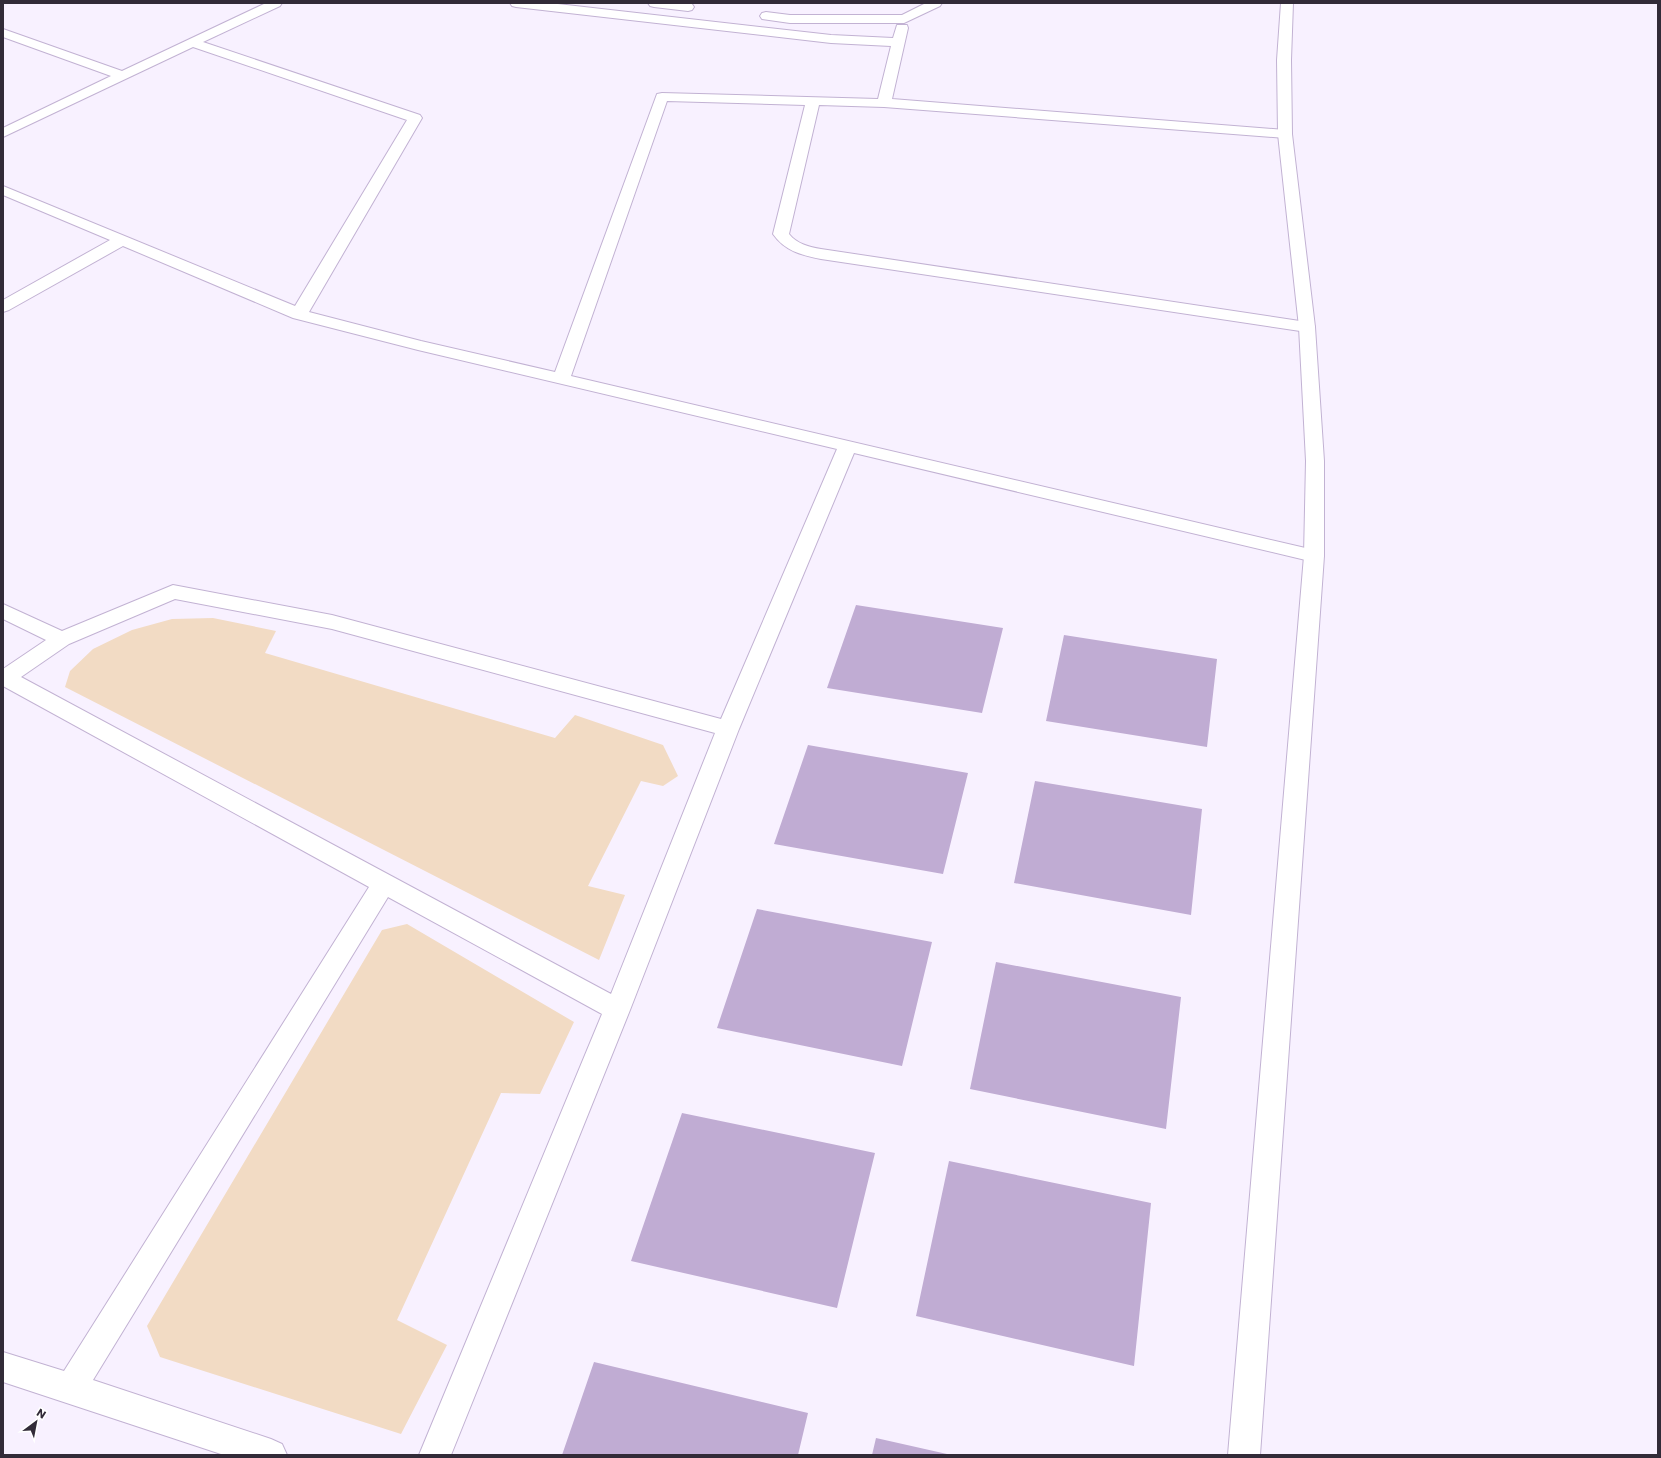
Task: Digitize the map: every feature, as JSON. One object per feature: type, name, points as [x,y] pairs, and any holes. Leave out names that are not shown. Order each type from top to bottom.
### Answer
[{"type":"street","points":[[3,133],[121,75],[276,3]]},
{"type":"street","points":[[516,3],[831,39],[898,42]]},
{"type":"street","points":[[654,3],[699,8]]},
{"type":"street","points":[[752,15],[790,19],[904,19],[936,3]]},
{"type":"street","points":[[1244,1455],[1314,556],[1315,461],[1307,327],[1285,134],[1284,60],[1288,3]]},
{"type":"street","points":[[890,6],[917,13]]},
{"type":"street","points":[[884,103],[904,19]]},
{"type":"street","points":[[3,33],[121,75]]},
{"type":"street","points":[[192,42],[415,118],[299,314]]},
{"type":"street","points":[[562,378],[662,97],[884,103],[1285,134]]},
{"type":"street","points":[[814,101],[781,234],[784,240],[792,246],[821,254],[1307,327]]},
{"type":"street","points":[[3,190],[299,314],[418,345],[1314,556]]},
{"type":"street","points":[[3,307],[122,240]]},
{"type":"street","points":[[435,1455],[617,1010],[728,729],[848,446]]},
{"type":"street","points":[[617,1010],[4,678],[62,639],[173,592],[332,622],[728,729]]},
{"type":"street","points":[[3,611],[62,639]]},
{"type":"street","points":[[71,1388],[384,883]]},
{"type":"street","points":[[3,1368],[71,1388],[271,1455]]},
{"type":"shaded area","points":[[213,618],[276,631],[265,653],[555,738],[575,715],[663,745],[678,776],[663,786],[641,781],[588,886],[625,895],[599,960],[65,687],[70,671],[93,649],[132,630],[172,619]]},
{"type":"shaded area","points":[[407,924],[574,1022],[540,1094],[501,1093],[397,1320],[447,1345],[401,1434],[160,1357],[147,1326],[382,930]]},
{"type":"building","points":[[856,605],[1003,628],[982,713],[827,688]]},
{"type":"building","points":[[1064,635],[1217,659],[1207,747],[1046,721]]},
{"type":"building","points":[[808,745],[968,773],[943,874],[774,844]]},
{"type":"building","points":[[1035,781],[1202,809],[1191,915],[1014,883]]},
{"type":"building","points":[[757,909],[932,942],[902,1066],[717,1028]]},
{"type":"building","points":[[996,962],[1181,997],[1166,1129],[970,1089]]},
{"type":"building","points":[[682,1113],[875,1153],[837,1308],[631,1261]]},
{"type":"building","points":[[949,1161],[1151,1203],[1134,1366],[916,1316]]},
{"type":"building","points":[[594,1362],[808,1413],[798,1455],[562,1455]]},
{"type":"building","points":[[876,1438],[947,1454],[947,1455],[872,1455]]}]
